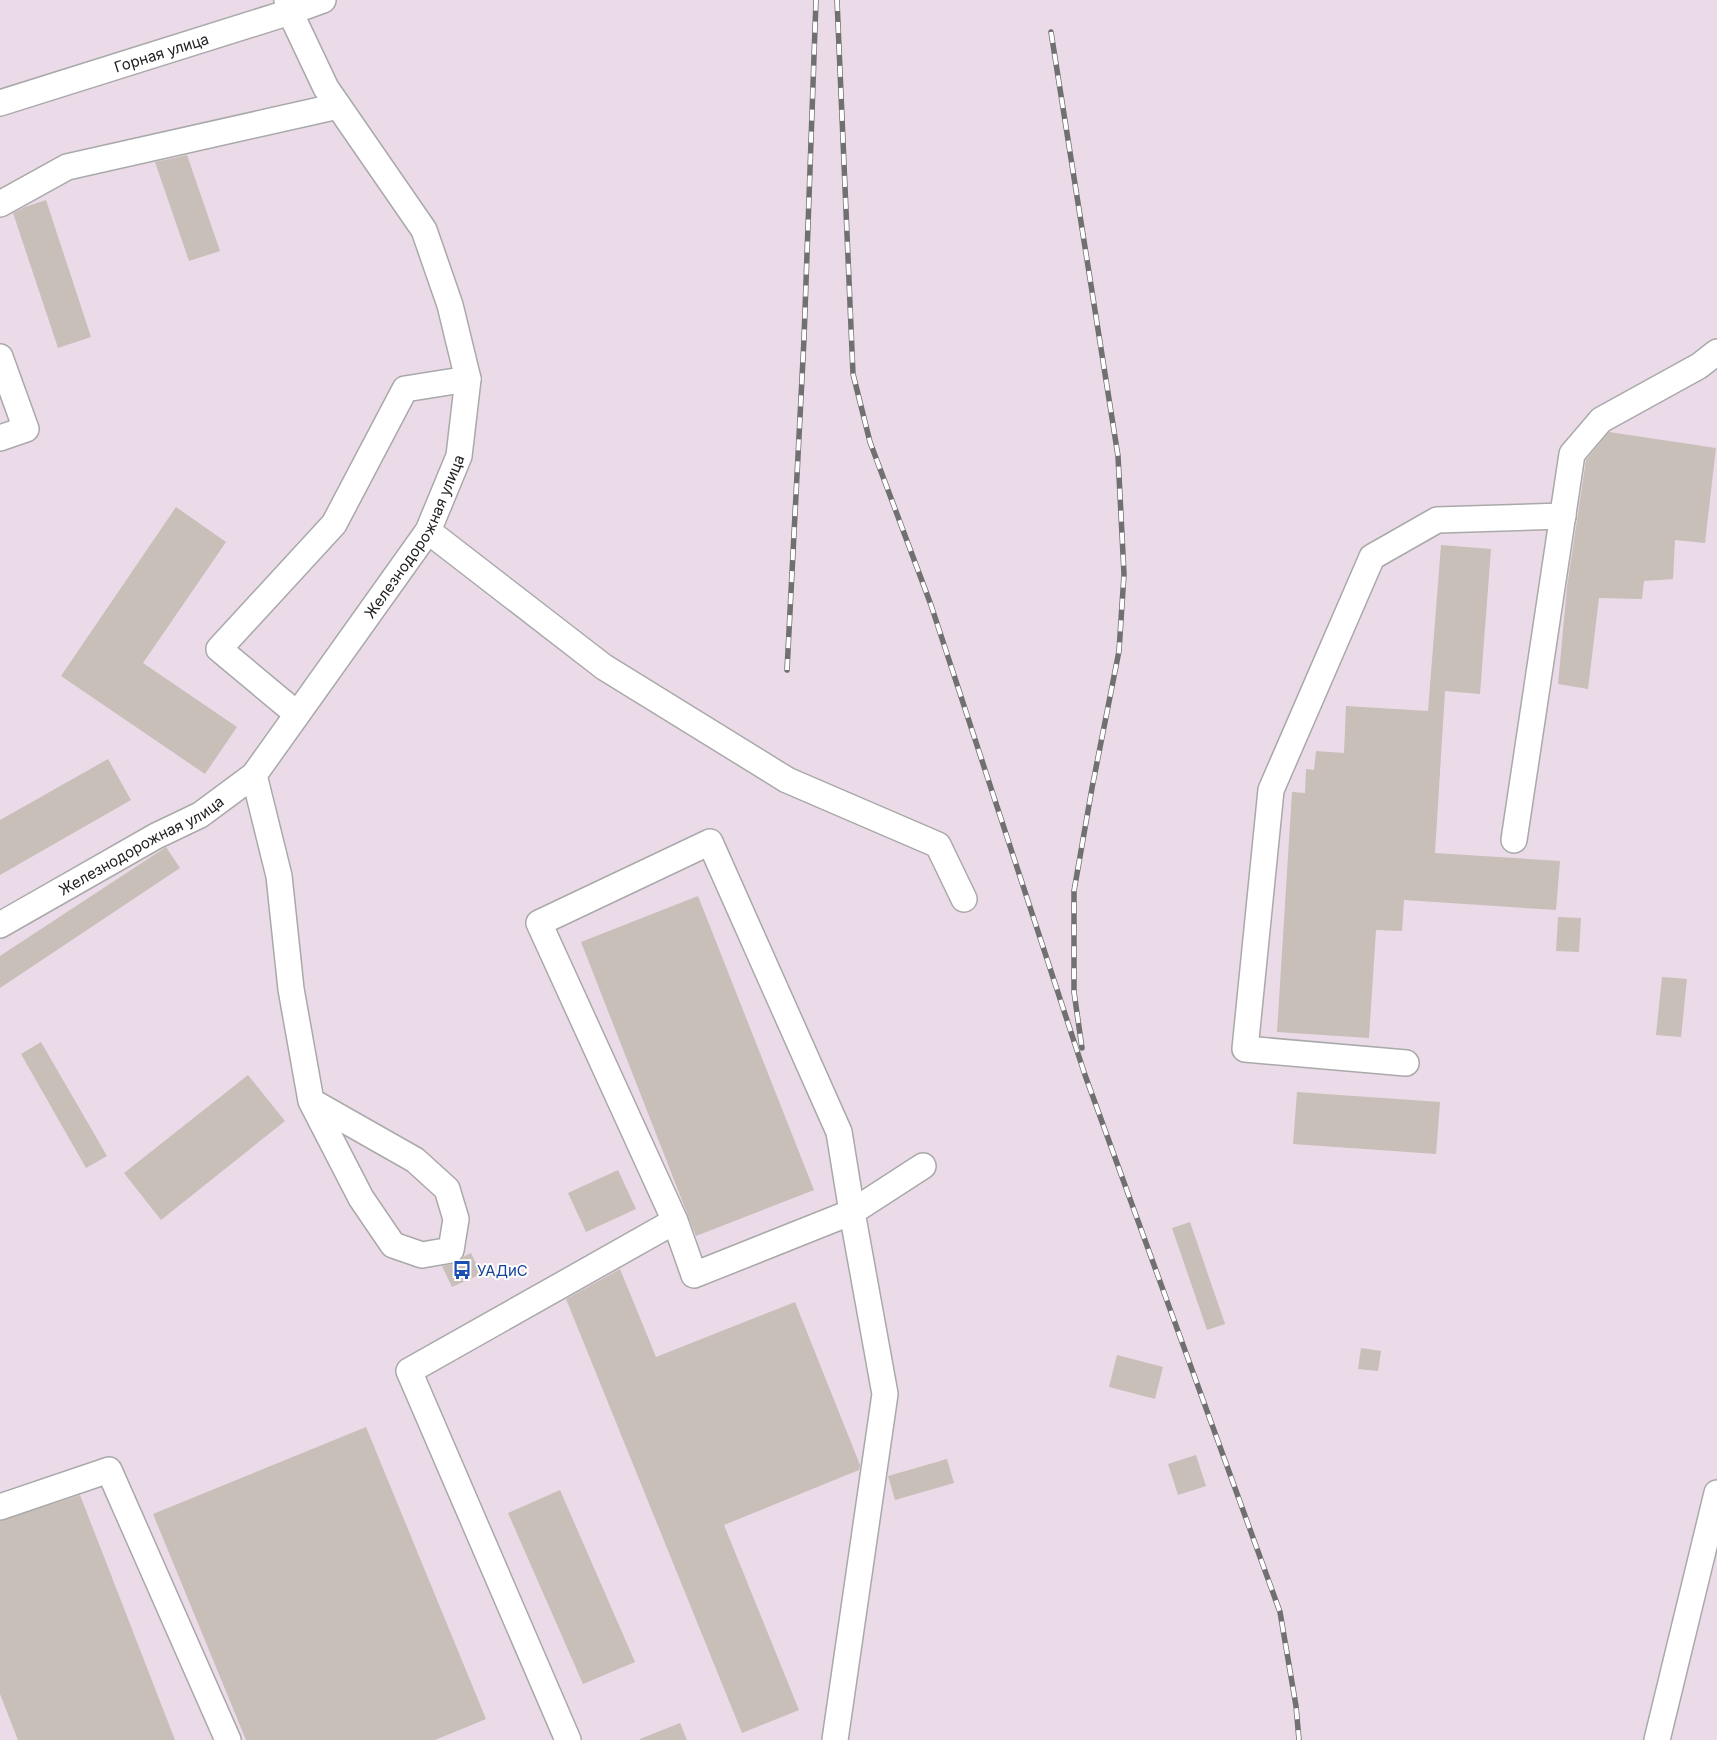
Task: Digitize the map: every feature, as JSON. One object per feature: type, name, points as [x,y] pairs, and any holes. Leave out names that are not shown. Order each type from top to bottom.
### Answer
[{"type":"street","name":"Горная улица","points":[[0,104],[288,6],[323,0]]},
{"type":"street","name":"Железнодорожная улица","points":[[0,925],[156,836],[200,815],[254,775],[428,531],[459,456],[468,380],[450,305],[424,230],[326,88],[288,6]]},
{"type":"street","points":[[0,204],[67,167],[338,106]]},
{"type":"street","points":[[1514,840],[1572,454],[1601,420],[1699,366],[1717,352]]},
{"type":"street","points":[[0,357],[26,429],[0,438]]},
{"type":"street","points":[[297,714],[219,649],[334,524],[405,389],[468,380]]},
{"type":"street","points":[[1406,1063],[1245,1049],[1271,790],[1372,557],[1437,520],[1563,516]]},
{"type":"street","points":[[428,531],[604,667],[787,780],[938,845],[964,898]]},
{"type":"street","points":[[254,775],[279,876],[292,988],[311,1102],[361,1198],[393,1245],[422,1255],[451,1250],[456,1219],[447,1189],[414,1160],[311,1102]]},
{"type":"street","points":[[835,1740],[884,1394],[852,1212],[840,1132],[710,842],[540,923],[675,1221],[694,1275],[852,1212],[923,1166]]},
{"type":"street","points":[[568,1740],[408,1371],[675,1221]]},
{"type":"street","points":[[0,1507],[109,1470],[228,1740]]},
{"type":"street","points":[[1657,1740],[1717,1493]]},
{"type":"shaded area","points":[[0,0],[1717,0],[1717,1740],[0,1740]]},
{"type":"building","points":[[187,155],[220,251],[189,261],[155,162]]},
{"type":"building","points":[[46,200],[91,337],[58,348],[13,213]]},
{"type":"building","points":[[1609,432],[1716,448],[1705,543],[1675,540],[1673,579],[1644,581],[1642,599],[1599,598],[1588,689],[1558,684],[1567,587],[1586,460]]},
{"type":"building","points":[[176,507],[226,542],[143,663],[237,727],[205,774],[61,676]]},
{"type":"building","points":[[1441,545],[1491,549],[1480,694],[1445,691],[1435,853],[1560,861],[1556,910],[1404,900],[1402,931],[1376,930],[1369,1038],[1277,1032],[1292,792],[1305,793],[1306,769],[1314,770],[1316,751],[1344,753],[1346,706],[1428,711]]},
{"type":"building","points":[[108,759],[131,800],[0,875],[0,820]]},
{"type":"building","points":[[166,847],[180,868],[0,988],[0,956]]},
{"type":"building","points":[[698,896],[814,1190],[696,1236],[581,942]]},
{"type":"building","points":[[1558,917],[1581,918],[1579,952],[1556,951]]},
{"type":"building","points":[[1662,977],[1687,979],[1681,1037],[1656,1035]]},
{"type":"building","points":[[41,1042],[107,1156],[86,1168],[21,1054]]},
{"type":"building","points":[[248,1075],[285,1121],[161,1220],[124,1173]]},
{"type":"building","points":[[1297,1092],[1440,1102],[1436,1154],[1293,1144]]},
{"type":"building","points":[[618,1170],[636,1209],[586,1232],[568,1193]]},
{"type":"building","points":[[1190,1222],[1225,1324],[1207,1330],[1172,1228]]},
{"type":"building","points":[[471,1253],[481,1274],[452,1287],[442,1266],[454,1264]]},
{"type":"building","points":[[620,1269],[656,1357],[795,1302],[860,1465],[859,1470],[724,1525],[799,1710],[742,1733],[566,1299]]},
{"type":"building","points":[[1361,1348],[1381,1351],[1378,1371],[1358,1369]]},
{"type":"building","points":[[1117,1355],[1163,1367],[1155,1399],[1109,1387]]},
{"type":"building","points":[[366,1427],[486,1719],[435,1740],[246,1740],[153,1514]]},
{"type":"building","points":[[1196,1455],[1206,1486],[1178,1495],[1168,1464]]},
{"type":"building","points":[[947,1459],[954,1483],[895,1500],[888,1476]]},
{"type":"building","points":[[560,1490],[635,1662],[583,1684],[508,1513]]},
{"type":"building","points":[[80,1495],[175,1740],[18,1740],[0,1694],[0,1521]]},
{"type":"building","points":[[680,1723],[687,1740],[640,1740],[640,1739]]},
{"type":"railway","points":[[787,670],[804,339],[816,0]]},
{"type":"railway","points":[[837,0],[853,374],[870,442],[931,605],[1085,1075],[1280,1612],[1296,1706],[1299,1740]]},
{"type":"railway","points":[[1051,32],[1118,456],[1124,574],[1119,651],[1074,891],[1074,992],[1082,1048]]},
{"type":"place","name":"УАДиС","points":[[462,1270]]}]
